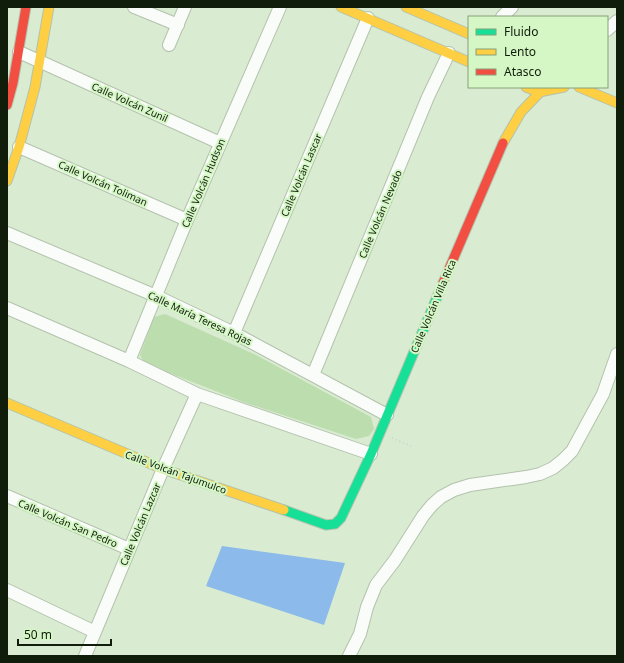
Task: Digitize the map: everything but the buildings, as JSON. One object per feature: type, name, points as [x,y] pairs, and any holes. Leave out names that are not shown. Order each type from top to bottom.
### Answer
[{"type":"street","points":[[7,105],[13,83],[26,7]]},
{"type":"street","points":[[7,181],[19,146],[35,88],[49,7]]},
{"type":"street","points":[[134,7],[178,24]]},
{"type":"street","points":[[169,45],[185,7]]},
{"type":"street","name":"Calle Volcán Hudson","points":[[129,361],[187,220],[280,7]]},
{"type":"street","points":[[341,7],[468,62]]},
{"type":"street","points":[[406,7],[468,34]]},
{"type":"street","points":[[503,16],[512,7]]},
{"type":"street","name":"Calle Volcán Lascar","points":[[234,333],[368,18]]},
{"type":"street","points":[[608,29],[617,21]]},
{"type":"street","name":"Calle Volcán Zunil","points":[[19,52],[220,143]]},
{"type":"street","name":"Calle Volcán Nevado","points":[[313,375],[428,97],[449,53]]},
{"type":"street","points":[[531,88],[542,90],[557,88]]},
{"type":"street","points":[[581,88],[617,103]]},
{"type":"street","name":"Calle Volcán Villa Rica","points":[[326,525],[335,524],[341,518],[371,454],[510,126],[542,90]]},
{"type":"street","name":"Calle Volcán Toliman","points":[[19,146],[187,220]]},
{"type":"street","name":"Calle María Teresa Rojas","points":[[7,233],[156,296],[234,333],[387,415]]},
{"type":"street","points":[[7,308],[129,361],[197,394],[371,454]]},
{"type":"street","points":[[349,656],[360,634],[367,607],[376,585],[395,560],[423,516],[441,497],[454,490],[470,485],[540,474],[553,468],[563,460],[572,451],[603,394],[617,354]]},
{"type":"street","name":"Calle Volcán Lazcar","points":[[85,656],[163,469],[197,394]]},
{"type":"street","name":"Calle Volcán Tajumulco","points":[[7,402],[163,469],[326,525]]},
{"type":"street","name":"Calle Volcán San Pedro","points":[[7,496],[129,549]]},
{"type":"street","points":[[7,590],[95,632]]},
{"type":"path","points":[[380,433],[411,446]]},
{"type":"green space","points":[[165,314],[256,355],[371,417],[374,429],[369,436],[356,439],[246,403],[144,363],[140,355],[154,317]]},
{"type":"water","points":[[222,546],[345,563],[324,625],[206,586]]},
{"type":"traffic: fast","points":[[284,510],[326,525],[335,524],[341,518],[371,454],[443,283]]},
{"type":"traffic: slow","points":[[7,181],[19,147],[35,87],[49,7]]},
{"type":"traffic: slow","points":[[341,7],[468,62]]},
{"type":"traffic: slow","points":[[406,7],[468,34]]},
{"type":"traffic: slow","points":[[529,88],[539,92],[559,88]]},
{"type":"traffic: slow","points":[[503,143],[521,112],[544,88]]},
{"type":"traffic: slow","points":[[581,88],[617,103]]},
{"type":"traffic: slow","points":[[7,403],[163,469],[284,510]]},
{"type":"traffic: jam","points":[[7,105],[13,83],[26,7]]},
{"type":"traffic: jam","points":[[443,283],[503,143]]}]
